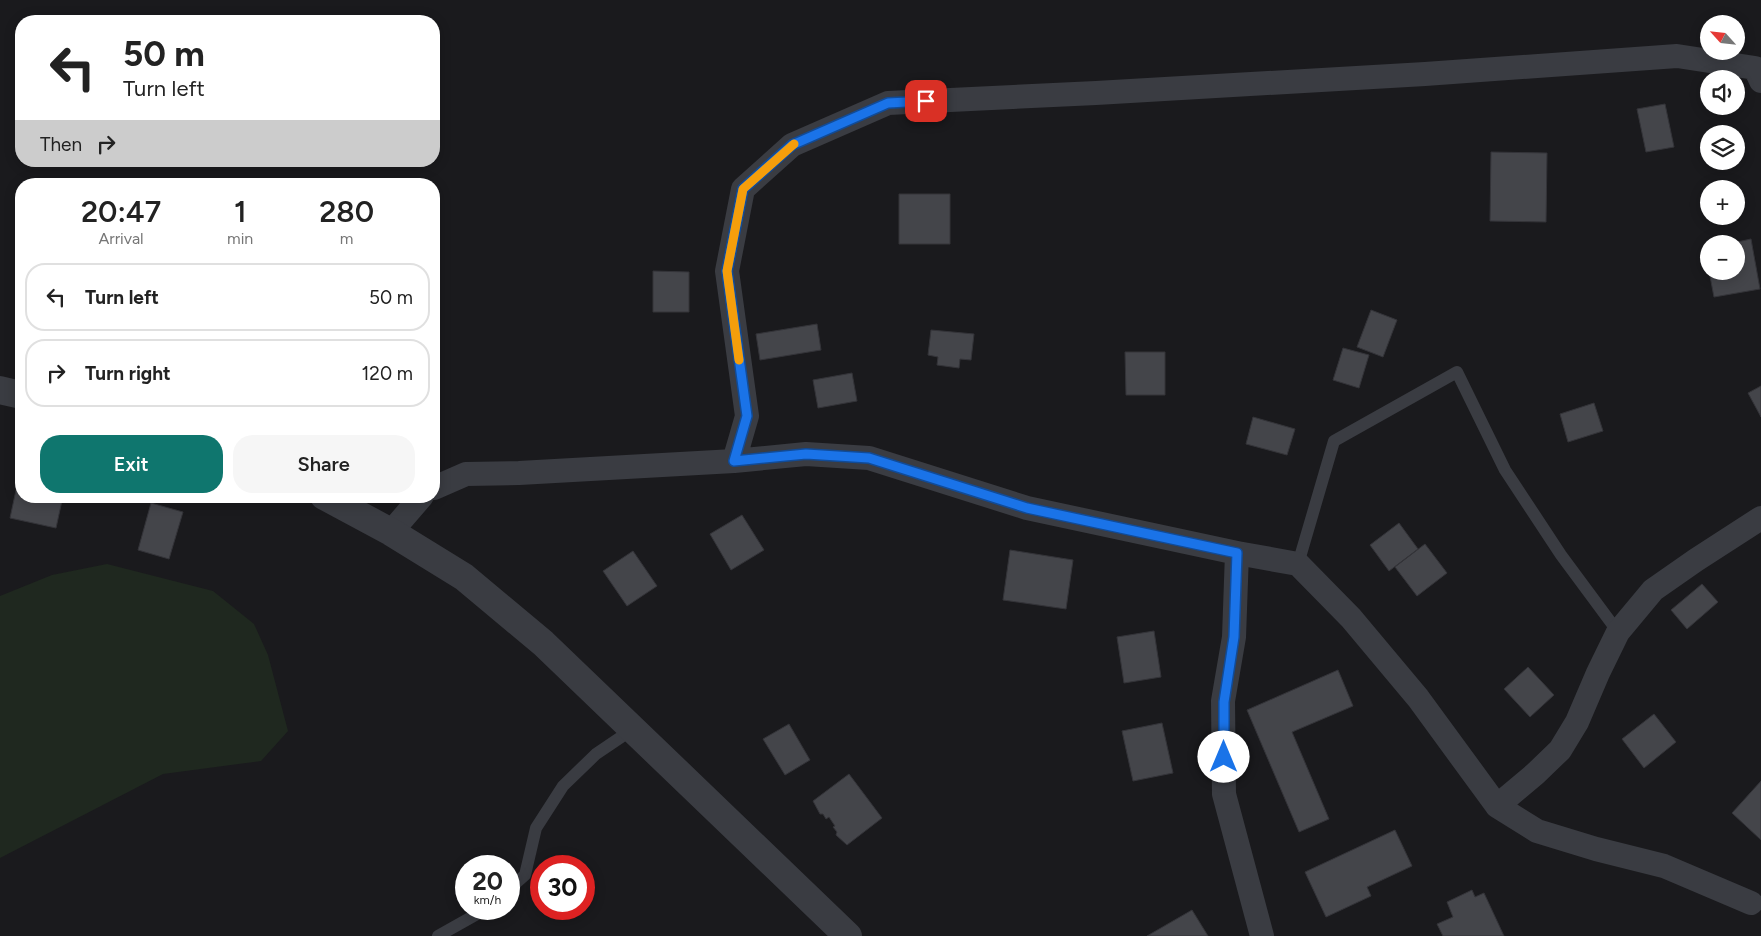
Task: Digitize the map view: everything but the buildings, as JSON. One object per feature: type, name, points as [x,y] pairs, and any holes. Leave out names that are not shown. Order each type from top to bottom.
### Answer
[{"type":"street","points":[[734,461],[747,416],[727,271],[743,189],[792,145],[888,103],[1405,75],[1677,56],[1755,68],[1761,81]]},
{"type":"street","points":[[0,390],[15,394]]},
{"type":"street","points":[[440,485],[466,474],[519,474],[734,461],[806,454],[869,458],[1027,508],[1237,553],[1298,564],[1351,618],[1412,691],[1497,806],[1536,831],[1596,849],[1664,866],[1751,904]]},
{"type":"street","points":[[337,503],[392,532],[464,577],[543,643],[848,936]]},
{"type":"street","points":[[392,532],[416,503]]},
{"type":"street","points":[[1497,806],[1560,750],[1577,722],[1618,632],[1654,590],[1761,518]]},
{"type":"street","points":[[1237,553],[1234,637],[1224,702],[1224,794],[1262,936]]},
{"type":"lane","points":[[1298,564],[1334,441],[1457,372],[1505,470],[1618,632]]},
{"type":"lane","points":[[520,880],[525,875],[536,828],[563,786],[596,754],[632,729]]},
{"type":"lane","points":[[438,936],[466,920]]},
{"type":"shaded area","points":[[107,564],[213,591],[254,624],[268,655],[288,731],[261,761],[163,774],[0,858],[0,596],[52,575]]},
{"type":"slow traffic","points":[[739,360],[727,271],[743,189],[794,144]]},
{"type":"route","points":[[926,101],[888,103],[792,145],[743,189],[727,271],[747,416],[734,461],[806,454],[869,458],[1027,508],[1237,553],[1234,637],[1224,702],[1224,757]]}]
